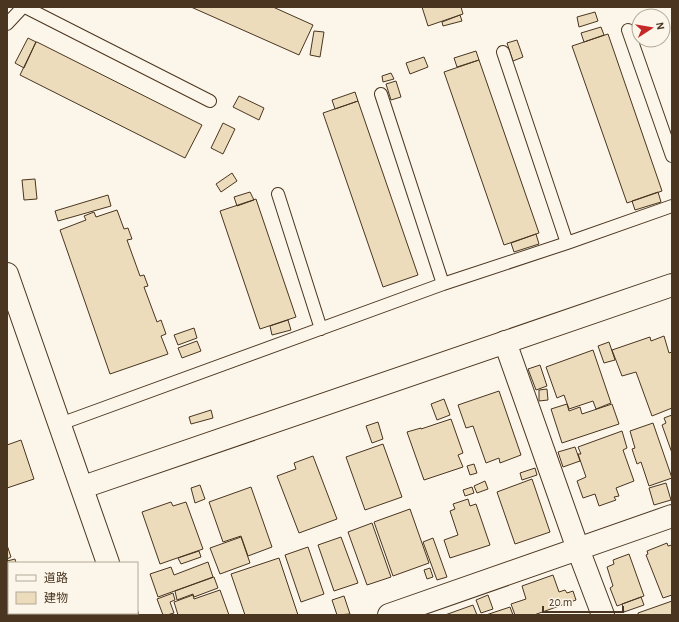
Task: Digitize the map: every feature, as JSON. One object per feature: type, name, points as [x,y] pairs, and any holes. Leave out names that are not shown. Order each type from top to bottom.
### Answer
[{"type":"street","points":[[7,274],[108,562]]},
{"type":"street","points":[[82,488],[672,284]]},
{"type":"street","points":[[505,342],[578,549],[603,615]]},
{"type":"street","points":[[389,615],[672,516]]},
{"type":"lane","points":[[7,24],[21,7]]},
{"type":"lane","points":[[25,7],[210,101]]},
{"type":"lane","points":[[628,30],[672,156]]},
{"type":"lane","points":[[503,52],[567,243]]},
{"type":"lane","points":[[381,94],[443,284]]},
{"type":"lane","points":[[278,194],[321,329]]},
{"type":"lane","points":[[60,424],[443,284],[672,206]]},
{"type":"building","points":[[191,7],[273,7],[313,25],[299,55]]},
{"type":"building","points":[[422,7],[461,7],[463,14],[428,26]]},
{"type":"building","points":[[595,12],[598,21],[579,27],[577,17]]},
{"type":"building","points":[[460,15],[462,21],[443,26],[442,22]]},
{"type":"building","points":[[601,27],[604,35],[584,42],[581,33]]},
{"type":"building","points":[[314,31],[324,32],[320,57],[310,55]]},
{"type":"building","points":[[608,34],[662,191],[627,203],[572,46]]},
{"type":"building","points":[[28,38],[36,42],[24,68],[15,63]]},
{"type":"building","points":[[517,40],[523,57],[513,61],[507,43]]},
{"type":"building","points":[[36,42],[202,125],[185,158],[20,75]]},
{"type":"building","points":[[476,51],[479,60],[457,67],[454,58]]},
{"type":"building","points":[[424,57],[428,67],[410,74],[406,63]]},
{"type":"building","points":[[479,60],[539,233],[504,245],[444,72]]},
{"type":"building","points":[[391,73],[394,79],[383,82],[382,76]]},
{"type":"building","points":[[396,81],[401,97],[391,100],[386,84]]},
{"type":"building","points":[[355,92],[358,101],[335,109],[332,100]]},
{"type":"building","points":[[239,96],[264,108],[259,120],[233,107]]},
{"type":"building","points":[[358,101],[418,275],[383,287],[323,113]]},
{"type":"building","points":[[223,123],[235,129],[223,154],[211,148]]},
{"type":"building","points":[[232,173],[237,181],[221,192],[216,184]]},
{"type":"building","points":[[35,179],[37,199],[24,200],[22,180]]},
{"type":"building","points":[[250,192],[254,200],[237,206],[234,197]]},
{"type":"building","points":[[658,192],[661,202],[635,210],[632,201]]},
{"type":"building","points":[[108,195],[111,206],[58,221],[55,211]]},
{"type":"building","points":[[256,199],[296,317],[260,329],[220,211]]},
{"type":"building","points":[[117,210],[124,229],[128,228],[132,239],[127,240],[140,276],[144,275],[148,286],[144,287],[157,322],[161,320],[166,334],[161,336],[168,354],[110,374],[60,230],[86,220],[84,216],[94,212],[96,217]]},
{"type":"building","points":[[536,234],[539,244],[514,252],[511,243]]},
{"type":"building","points":[[288,320],[291,330],[272,335],[270,326]]},
{"type":"building","points":[[194,328],[197,338],[178,345],[174,335]]},
{"type":"building","points":[[664,336],[669,353],[672,352],[672,408],[652,416],[636,372],[622,376],[612,350],[650,337],[651,341]]},
{"type":"building","points":[[197,341],[201,351],[182,358],[178,348]]},
{"type":"building","points":[[609,342],[615,360],[604,363],[598,346]]},
{"type":"building","points":[[593,350],[611,403],[596,409],[593,401],[569,409],[564,395],[557,398],[546,367]]},
{"type":"building","points":[[540,365],[547,386],[536,390],[528,369]]},
{"type":"building","points":[[547,389],[548,400],[539,401],[539,390]]},
{"type":"building","points":[[499,391],[521,455],[500,463],[499,458],[486,463],[473,426],[466,428],[458,405]]},
{"type":"building","points":[[444,399],[450,415],[437,420],[431,404]]},
{"type":"building","points":[[567,404],[569,411],[580,407],[582,414],[612,404],[619,424],[562,443],[551,409]]},
{"type":"building","points":[[211,410],[213,418],[191,424],[189,417]]},
{"type":"building","points":[[672,415],[672,453],[662,425],[666,423],[664,418]]},
{"type":"building","points":[[451,419],[463,453],[458,455],[463,467],[424,480],[407,432]]},
{"type":"building","points":[[378,422],[383,439],[372,443],[366,426]]},
{"type":"building","points":[[653,423],[672,478],[649,486],[641,462],[637,464],[632,449],[635,448],[630,431]]},
{"type":"building","points":[[622,431],[627,448],[623,450],[634,481],[616,488],[619,496],[614,497],[616,500],[599,506],[595,494],[583,498],[577,481],[586,477],[578,454],[581,454],[578,447]]},
{"type":"building","points":[[21,440],[34,479],[7,488],[7,445]]},
{"type":"building","points":[[383,444],[402,497],[365,510],[346,457]]},
{"type":"building","points":[[575,447],[580,461],[563,467],[558,452]]},
{"type":"building","points":[[313,456],[337,519],[299,533],[277,476],[296,469],[294,463]]},
{"type":"building","points":[[474,464],[477,473],[470,475],[467,466]]},
{"type":"building","points":[[535,468],[537,475],[522,480],[520,473]]},
{"type":"building","points":[[532,479],[550,532],[515,544],[497,492]]},
{"type":"building","points":[[485,481],[488,489],[477,493],[474,486]]},
{"type":"building","points":[[666,483],[671,500],[654,505],[649,488]]},
{"type":"building","points":[[200,485],[205,499],[195,503],[191,488]]},
{"type":"building","points":[[251,487],[272,547],[248,556],[241,536],[223,542],[209,502]]},
{"type":"building","points":[[472,487],[474,493],[465,496],[463,490]]},
{"type":"building","points":[[468,499],[470,506],[476,504],[490,545],[450,558],[444,540],[458,535],[450,511],[455,509],[453,504]]},
{"type":"building","points":[[171,502],[173,506],[186,502],[203,549],[160,564],[142,512]]},
{"type":"building","points":[[410,509],[429,563],[393,576],[374,522]]},
{"type":"building","points":[[372,523],[391,577],[367,585],[348,532]]},
{"type":"building","points":[[241,537],[250,563],[220,574],[210,548]]},
{"type":"building","points":[[341,537],[358,583],[334,591],[318,545]]},
{"type":"building","points":[[433,538],[447,577],[437,580],[423,542]]},
{"type":"building","points":[[667,543],[668,546],[672,545],[672,595],[663,598],[646,555],[648,554],[647,551]]},
{"type":"building","points":[[7,545],[11,557],[7,559]]},
{"type":"building","points":[[308,547],[324,594],[301,602],[285,555]]},
{"type":"building","points":[[199,551],[201,557],[181,564],[178,558]]},
{"type":"building","points":[[629,554],[644,596],[617,606],[610,588],[613,586],[607,567],[614,564],[613,560]]},
{"type":"building","points":[[279,558],[298,615],[245,615],[231,574]]},
{"type":"building","points":[[15,559],[16,562],[8,562],[8,614],[35,615],[7,615],[7,561]]},
{"type":"building","points":[[208,562],[213,577],[158,597],[150,574],[171,567],[174,575]]},
{"type":"building","points":[[430,568],[433,577],[427,579],[424,570]]},
{"type":"building","points":[[553,575],[559,592],[565,590],[567,593],[573,591],[576,600],[534,615],[515,615],[511,604],[526,599],[522,586]]},
{"type":"building","points":[[214,577],[218,588],[194,597],[193,594],[177,600],[175,591]]},
{"type":"building","points":[[220,590],[229,615],[178,615],[174,602],[193,595],[194,599]]},
{"type":"building","points":[[173,593],[175,600],[170,602],[174,613],[163,615],[157,599]]},
{"type":"building","points":[[488,595],[493,609],[481,613],[476,600]]},
{"type":"building","points":[[344,596],[350,614],[337,615],[332,600]]},
{"type":"building","points":[[641,597],[644,605],[624,612],[622,604]]},
{"type":"building","points":[[672,601],[672,615],[638,615],[638,613]]},
{"type":"building","points":[[473,605],[477,615],[445,615]]},
{"type":"building","points":[[510,607],[513,615],[486,615]]}]
